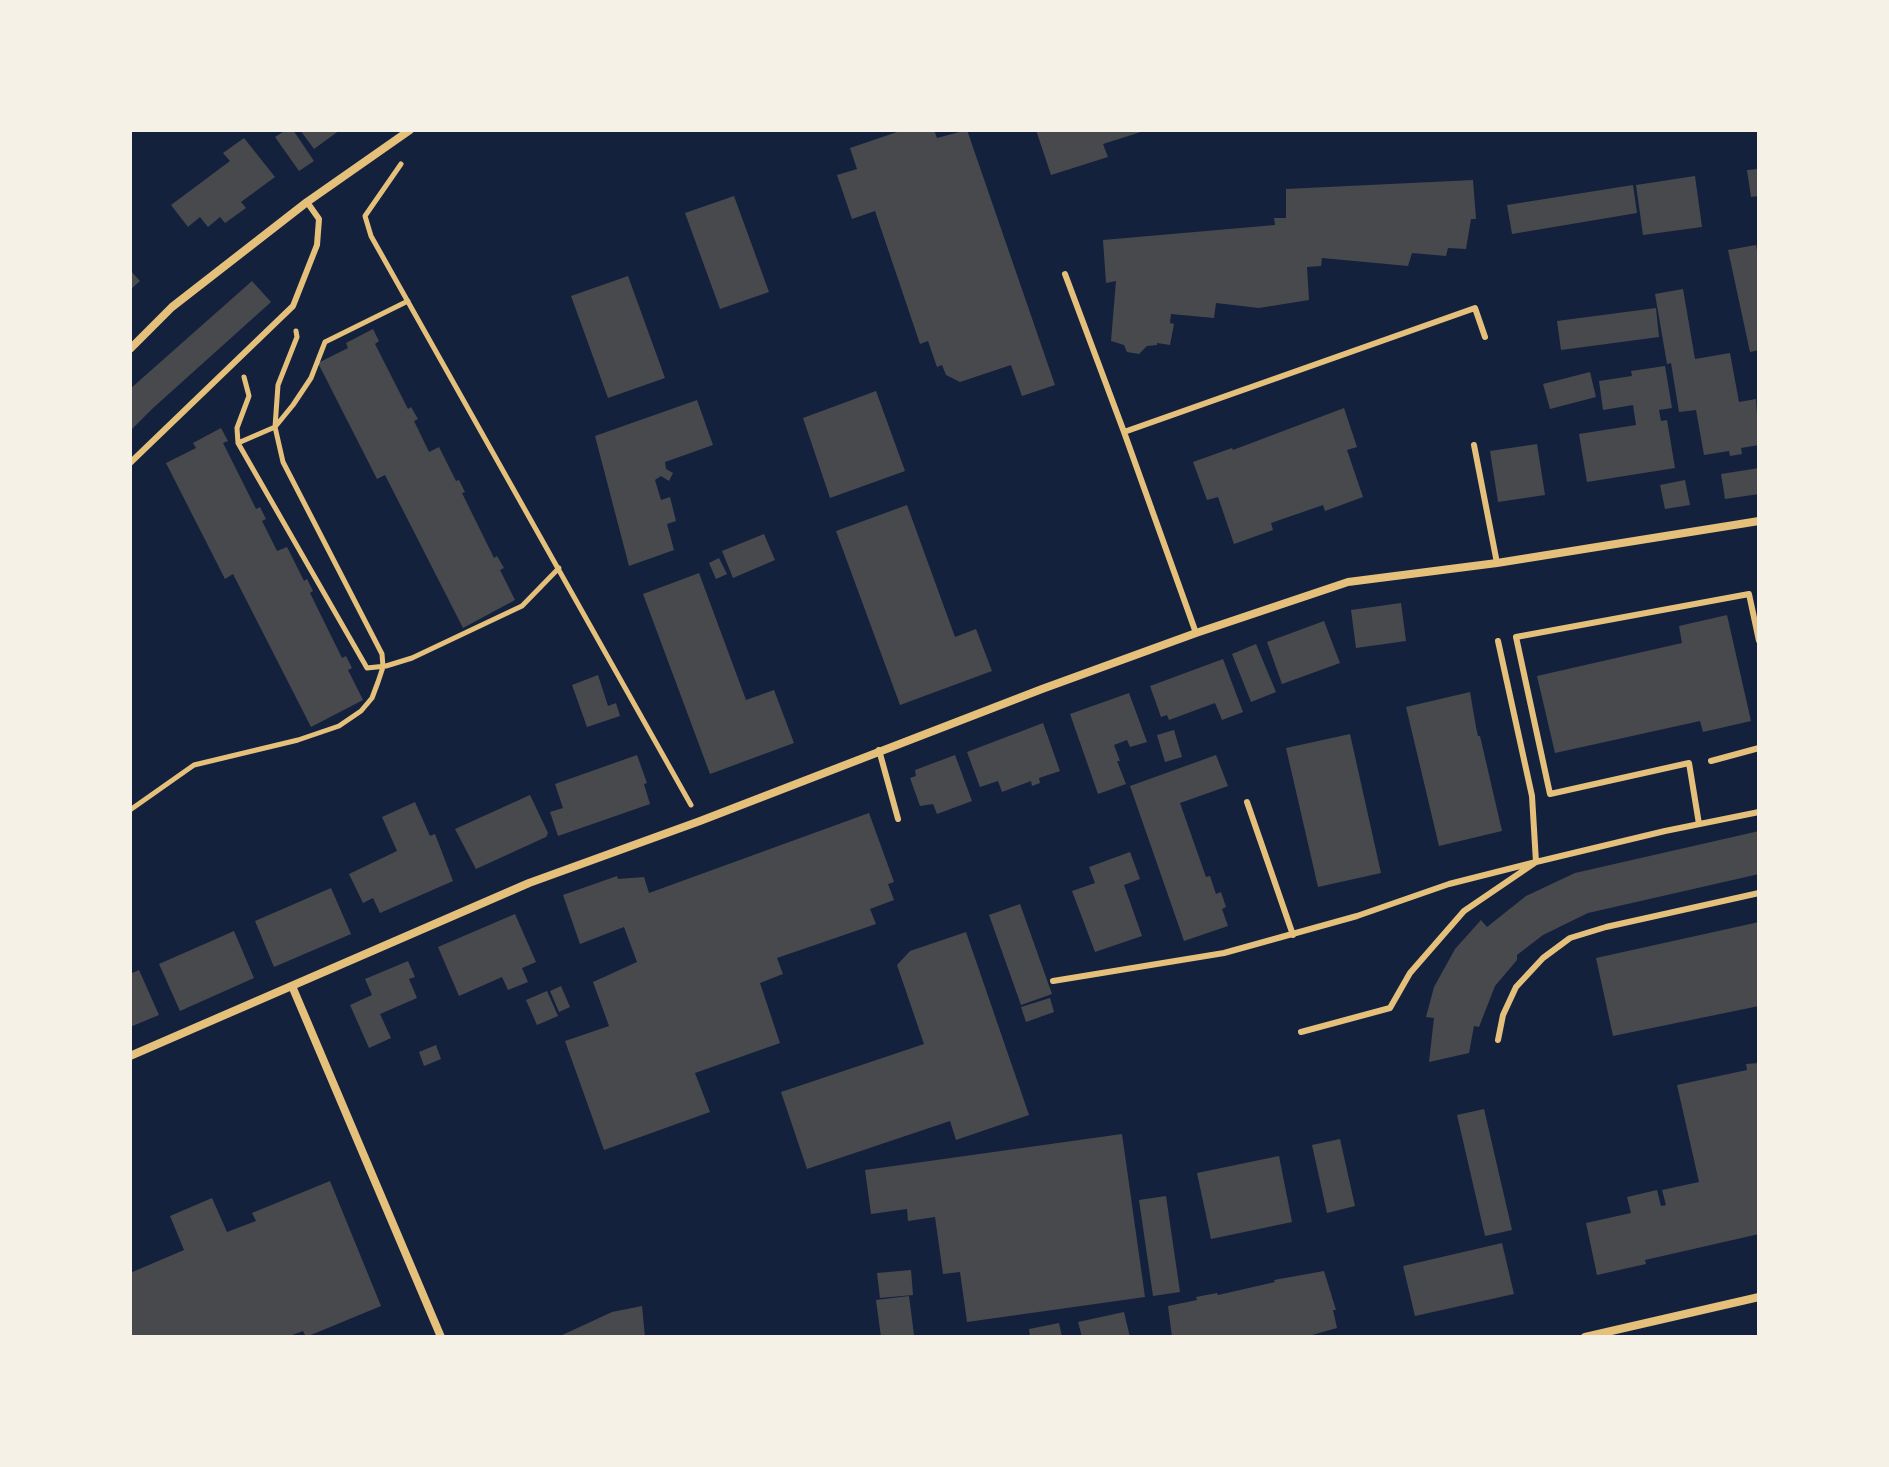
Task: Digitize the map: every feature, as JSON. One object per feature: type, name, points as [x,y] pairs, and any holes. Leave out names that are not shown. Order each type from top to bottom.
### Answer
[{"type":"street","points":[[130,349],[172,307],[307,202],[410,130]]},
{"type":"street","points":[[130,1056],[529,883],[1196,633],[1348,582],[1497,563],[1759,521]]},
{"type":"street","points":[[292,986],[441,1337]]},
{"type":"street","points":[[1585,1337],[1759,1297]]},
{"type":"lane","points":[[130,463],[293,306],[317,245],[319,219],[307,202]]},
{"type":"lane","points":[[1065,274],[1196,633]]},
{"type":"lane","points":[[1124,432],[1475,308],[1485,337]]},
{"type":"lane","points":[[1474,445],[1497,563]]},
{"type":"lane","points":[[1699,824],[1689,763],[1550,794],[1516,637],[1749,594],[1759,641]]},
{"type":"lane","points":[[1498,641],[1532,796],[1536,862]]},
{"type":"lane","points":[[1711,761],[1759,748]]},
{"type":"lane","points":[[879,750],[898,819]]},
{"type":"lane","points":[[1247,802],[1293,935]]},
{"type":"lane","points":[[1053,981],[1224,953],[1293,935],[1449,884],[1759,812]]},
{"type":"lane","points":[[1301,1032],[1390,1008],[1410,973],[1464,911],[1536,862]]},
{"type":"lane","points":[[1498,1040],[1503,1015],[1516,987],[1543,958],[1570,938],[1759,893]]},
{"type":"path","points":[[390,144],[403,160],[365,216],[371,236],[700,821]]},
{"type":"path","points":[[238,443],[275,427],[311,378],[325,342],[408,301]]},
{"type":"path","points":[[130,810],[194,765],[298,740],[339,726],[361,711],[372,698],[383,667],[382,654],[283,462],[275,427],[278,385],[297,337],[293,306]]},
{"type":"path","points":[[249,396],[237,428],[238,443],[367,668],[383,667],[412,658],[522,606],[559,568]]},
{"type":"building","points":[[286,130],[293,130],[314,161],[299,171],[275,137]]},
{"type":"building","points":[[300,130],[340,130],[314,149]]},
{"type":"building","points":[[903,130],[934,130],[937,138],[967,130],[1055,385],[1022,396],[1011,365],[960,382],[946,375],[942,365],[937,367],[928,341],[920,344],[875,211],[852,219],[837,175],[857,169],[850,148]]},
{"type":"building","points":[[1036,130],[1144,131],[1103,144],[1108,157],[1051,175]]},
{"type":"building","points":[[244,138],[275,177],[241,202],[246,208],[225,223],[220,217],[208,227],[200,217],[188,227],[171,205],[230,161],[223,153]]},
{"type":"building","points":[[1759,169],[1759,196],[1751,197],[1747,170]]},
{"type":"building","points":[[1695,176],[1702,227],[1643,235],[1636,185]]},
{"type":"building","points":[[1473,180],[1476,219],[1471,219],[1466,249],[1448,248],[1446,256],[1412,253],[1408,266],[1322,258],[1321,266],[1307,267],[1309,300],[1259,308],[1216,303],[1214,318],[1171,314],[1170,323],[1174,324],[1170,345],[1157,343],[1147,346],[1139,354],[1127,352],[1124,345],[1111,341],[1116,281],[1106,283],[1103,240],[1275,225],[1274,218],[1286,218],[1286,189]]},
{"type":"building","points":[[1633,185],[1637,213],[1512,234],[1507,205]]},
{"type":"building","points":[[734,196],[769,292],[720,309],[685,213]]},
{"type":"building","points":[[1756,245],[1759,261],[1759,350],[1750,352],[1728,250]]},
{"type":"building","points":[[130,270],[140,281],[130,290]]},
{"type":"building","points":[[628,276],[665,378],[608,398],[571,296]]},
{"type":"building","points":[[252,281],[271,302],[130,431],[130,389]]},
{"type":"building","points":[[1683,289],[1695,359],[1730,353],[1739,402],[1756,399],[1759,445],[1741,448],[1742,454],[1730,456],[1729,451],[1704,455],[1696,410],[1679,412],[1655,294]]},
{"type":"building","points":[[1656,308],[1659,337],[1561,350],[1557,321]]},
{"type":"building","points":[[373,329],[379,341],[375,344],[408,409],[411,407],[418,419],[414,421],[429,452],[439,447],[456,481],[459,480],[465,492],[462,493],[494,558],[497,556],[504,568],[500,570],[515,600],[463,628],[385,475],[377,479],[318,363],[348,348],[346,343]]},
{"type":"building","points":[[1665,366],[1672,408],[1659,410],[1661,421],[1667,420],[1675,468],[1587,482],[1579,434],[1636,425],[1633,405],[1603,410],[1599,381],[1632,376],[1631,371]]},
{"type":"building","points":[[1590,372],[1596,397],[1550,409],[1543,384]]},
{"type":"building","points":[[876,391],[905,471],[830,498],[803,418]]},
{"type":"building","points":[[697,400],[713,445],[665,462],[666,469],[673,473],[669,481],[661,476],[655,480],[661,500],[670,497],[676,521],[667,524],[674,550],[629,566],[595,436]]},
{"type":"building","points":[[1344,408],[1357,447],[1347,450],[1363,497],[1325,511],[1323,505],[1271,523],[1273,530],[1234,544],[1218,497],[1207,500],[1193,462]]},
{"type":"building","points":[[221,428],[228,441],[223,443],[256,509],[260,507],[266,519],[262,521],[277,551],[287,547],[304,581],[307,579],[313,591],[310,593],[342,658],[346,656],[352,668],[348,670],[363,700],[311,727],[233,574],[225,579],[166,463],[196,448],[193,443]]},
{"type":"building","points":[[1537,444],[1545,495],[1498,502],[1490,451]]},
{"type":"building","points":[[1759,468],[1759,494],[1725,499],[1721,474]]},
{"type":"building","points":[[1685,480],[1690,505],[1665,509],[1660,485]]},
{"type":"building","points":[[907,505],[955,637],[976,629],[992,671],[900,705],[836,531]]},
{"type":"building","points":[[764,534],[775,560],[733,578],[722,551]]},
{"type":"building","points":[[719,558],[727,574],[716,579],[709,563]]},
{"type":"building","points":[[699,573],[746,700],[774,690],[794,743],[710,774],[643,594]]},
{"type":"building","points":[[1401,603],[1406,641],[1356,648],[1351,610]]},
{"type":"building","points":[[1727,615],[1751,721],[1703,732],[1700,721],[1555,753],[1537,676],[1682,643],[1679,626]]},
{"type":"building","points":[[1324,621],[1340,663],[1282,684],[1267,642]]},
{"type":"building","points":[[1256,644],[1276,692],[1251,702],[1232,654]]},
{"type":"building","points":[[1223,659],[1243,712],[1222,720],[1215,703],[1169,720],[1167,715],[1161,717],[1150,686]]},
{"type":"building","points":[[598,675],[608,706],[616,703],[620,716],[587,727],[572,685]]},
{"type":"building","points":[[1470,692],[1502,831],[1439,846],[1406,707]]},
{"type":"building","points":[[1129,693],[1147,742],[1130,747],[1127,740],[1114,745],[1126,784],[1098,794],[1070,714]]},
{"type":"building","points":[[1043,723],[1060,771],[1039,778],[1040,783],[1032,786],[1031,781],[1002,792],[998,781],[980,787],[967,752]]},
{"type":"building","points":[[1174,730],[1182,757],[1165,762],[1157,735]]},
{"type":"building","points":[[1350,734],[1381,873],[1318,887],[1286,748]]},
{"type":"building","points":[[637,755],[647,783],[644,784],[650,804],[558,836],[550,812],[563,808],[555,784]]},
{"type":"building","points":[[955,755],[972,801],[937,814],[933,804],[920,806],[910,778],[916,776],[915,770]]},
{"type":"building","points":[[1216,755],[1228,786],[1180,803],[1206,877],[1210,876],[1216,894],[1221,892],[1226,907],[1222,909],[1228,926],[1184,941],[1130,786]]},
{"type":"building","points":[[530,795],[548,833],[546,837],[476,869],[455,829]]},
{"type":"building","points":[[415,802],[430,836],[435,834],[453,881],[380,913],[373,898],[363,903],[349,874],[397,851],[382,817]]},
{"type":"building","points":[[869,813],[894,882],[888,884],[894,900],[870,909],[876,924],[777,958],[783,974],[760,983],[780,1043],[695,1073],[710,1112],[604,1150],[565,1041],[609,1026],[593,982],[637,962],[624,927],[580,944],[563,895],[617,876],[618,879],[644,877],[649,893]]},
{"type":"building","points":[[1759,831],[1759,874],[1588,913],[1543,935],[1517,955],[1517,960],[1495,986],[1479,1027],[1474,1026],[1469,1053],[1429,1062],[1434,1018],[1426,1017],[1434,987],[1455,949],[1481,920],[1487,927],[1526,896],[1575,873]]},
{"type":"building","points":[[1130,852],[1140,879],[1124,885],[1142,936],[1095,952],[1072,891],[1095,883],[1089,867]]},
{"type":"building","points":[[331,888],[351,934],[274,967],[255,921]]},
{"type":"building","points":[[1020,904],[1052,994],[1021,1005],[989,915]]},
{"type":"building","points":[[515,914],[536,962],[522,968],[528,982],[508,990],[502,977],[459,996],[438,947]]},
{"type":"building","points":[[1759,922],[1759,1006],[1613,1036],[1596,958]]},
{"type":"building","points":[[234,931],[254,978],[180,1011],[159,964]]},
{"type":"building","points":[[966,932],[1029,1115],[956,1140],[950,1121],[807,1169],[781,1092],[924,1044],[897,965],[910,951]]},
{"type":"building","points":[[408,961],[415,977],[409,979],[417,998],[380,1014],[391,1038],[369,1048],[350,1005],[372,995],[365,979]]},
{"type":"building","points":[[139,970],[159,1015],[130,1027],[130,974]]},
{"type":"building","points":[[561,986],[570,1007],[559,1012],[550,991]]},
{"type":"building","points":[[547,991],[558,1016],[537,1025],[526,1000]]},
{"type":"building","points":[[1050,998],[1054,1012],[1026,1022],[1021,1007]]},
{"type":"building","points":[[436,1045],[441,1059],[424,1066],[419,1052]]},
{"type":"building","points":[[1759,1063],[1759,1234],[1645,1260],[1646,1264],[1597,1275],[1586,1223],[1631,1213],[1627,1197],[1657,1190],[1661,1206],[1666,1205],[1662,1190],[1699,1182],[1677,1085],[1747,1070],[1746,1064]]},
{"type":"building","points":[[1484,1109],[1512,1230],[1485,1236],[1457,1115]]},
{"type":"building","points":[[1122,1134],[1145,1297],[967,1322],[960,1272],[943,1274],[935,1217],[908,1221],[907,1209],[871,1214],[865,1170]]},
{"type":"building","points":[[1340,1139],[1355,1206],[1327,1213],[1312,1145]]},
{"type":"building","points":[[1279,1156],[1292,1222],[1211,1239],[1197,1173]]},
{"type":"building","points":[[330,1181],[381,1306],[306,1337],[303,1331],[287,1337],[130,1337],[130,1273],[184,1250],[170,1216],[212,1198],[227,1232],[256,1221],[252,1213]]},
{"type":"building","points":[[1166,1196],[1180,1292],[1153,1296],[1139,1200]]},
{"type":"building","points":[[1502,1243],[1514,1294],[1415,1316],[1403,1266]]},
{"type":"building","points":[[911,1270],[913,1295],[880,1298],[877,1273]]},
{"type":"building","points":[[1324,1271],[1336,1310],[1333,1310],[1337,1328],[1305,1337],[1172,1337],[1168,1306],[1197,1300],[1196,1297],[1218,1295]]},
{"type":"building","points":[[909,1296],[914,1335],[881,1337],[876,1300]]},
{"type":"building","points":[[642,1306],[645,1337],[558,1337],[612,1312]]},
{"type":"building","points":[[1124,1312],[1130,1337],[1082,1337],[1078,1322]]},
{"type":"building","points":[[1059,1323],[1062,1337],[1030,1337],[1029,1329]]}]
